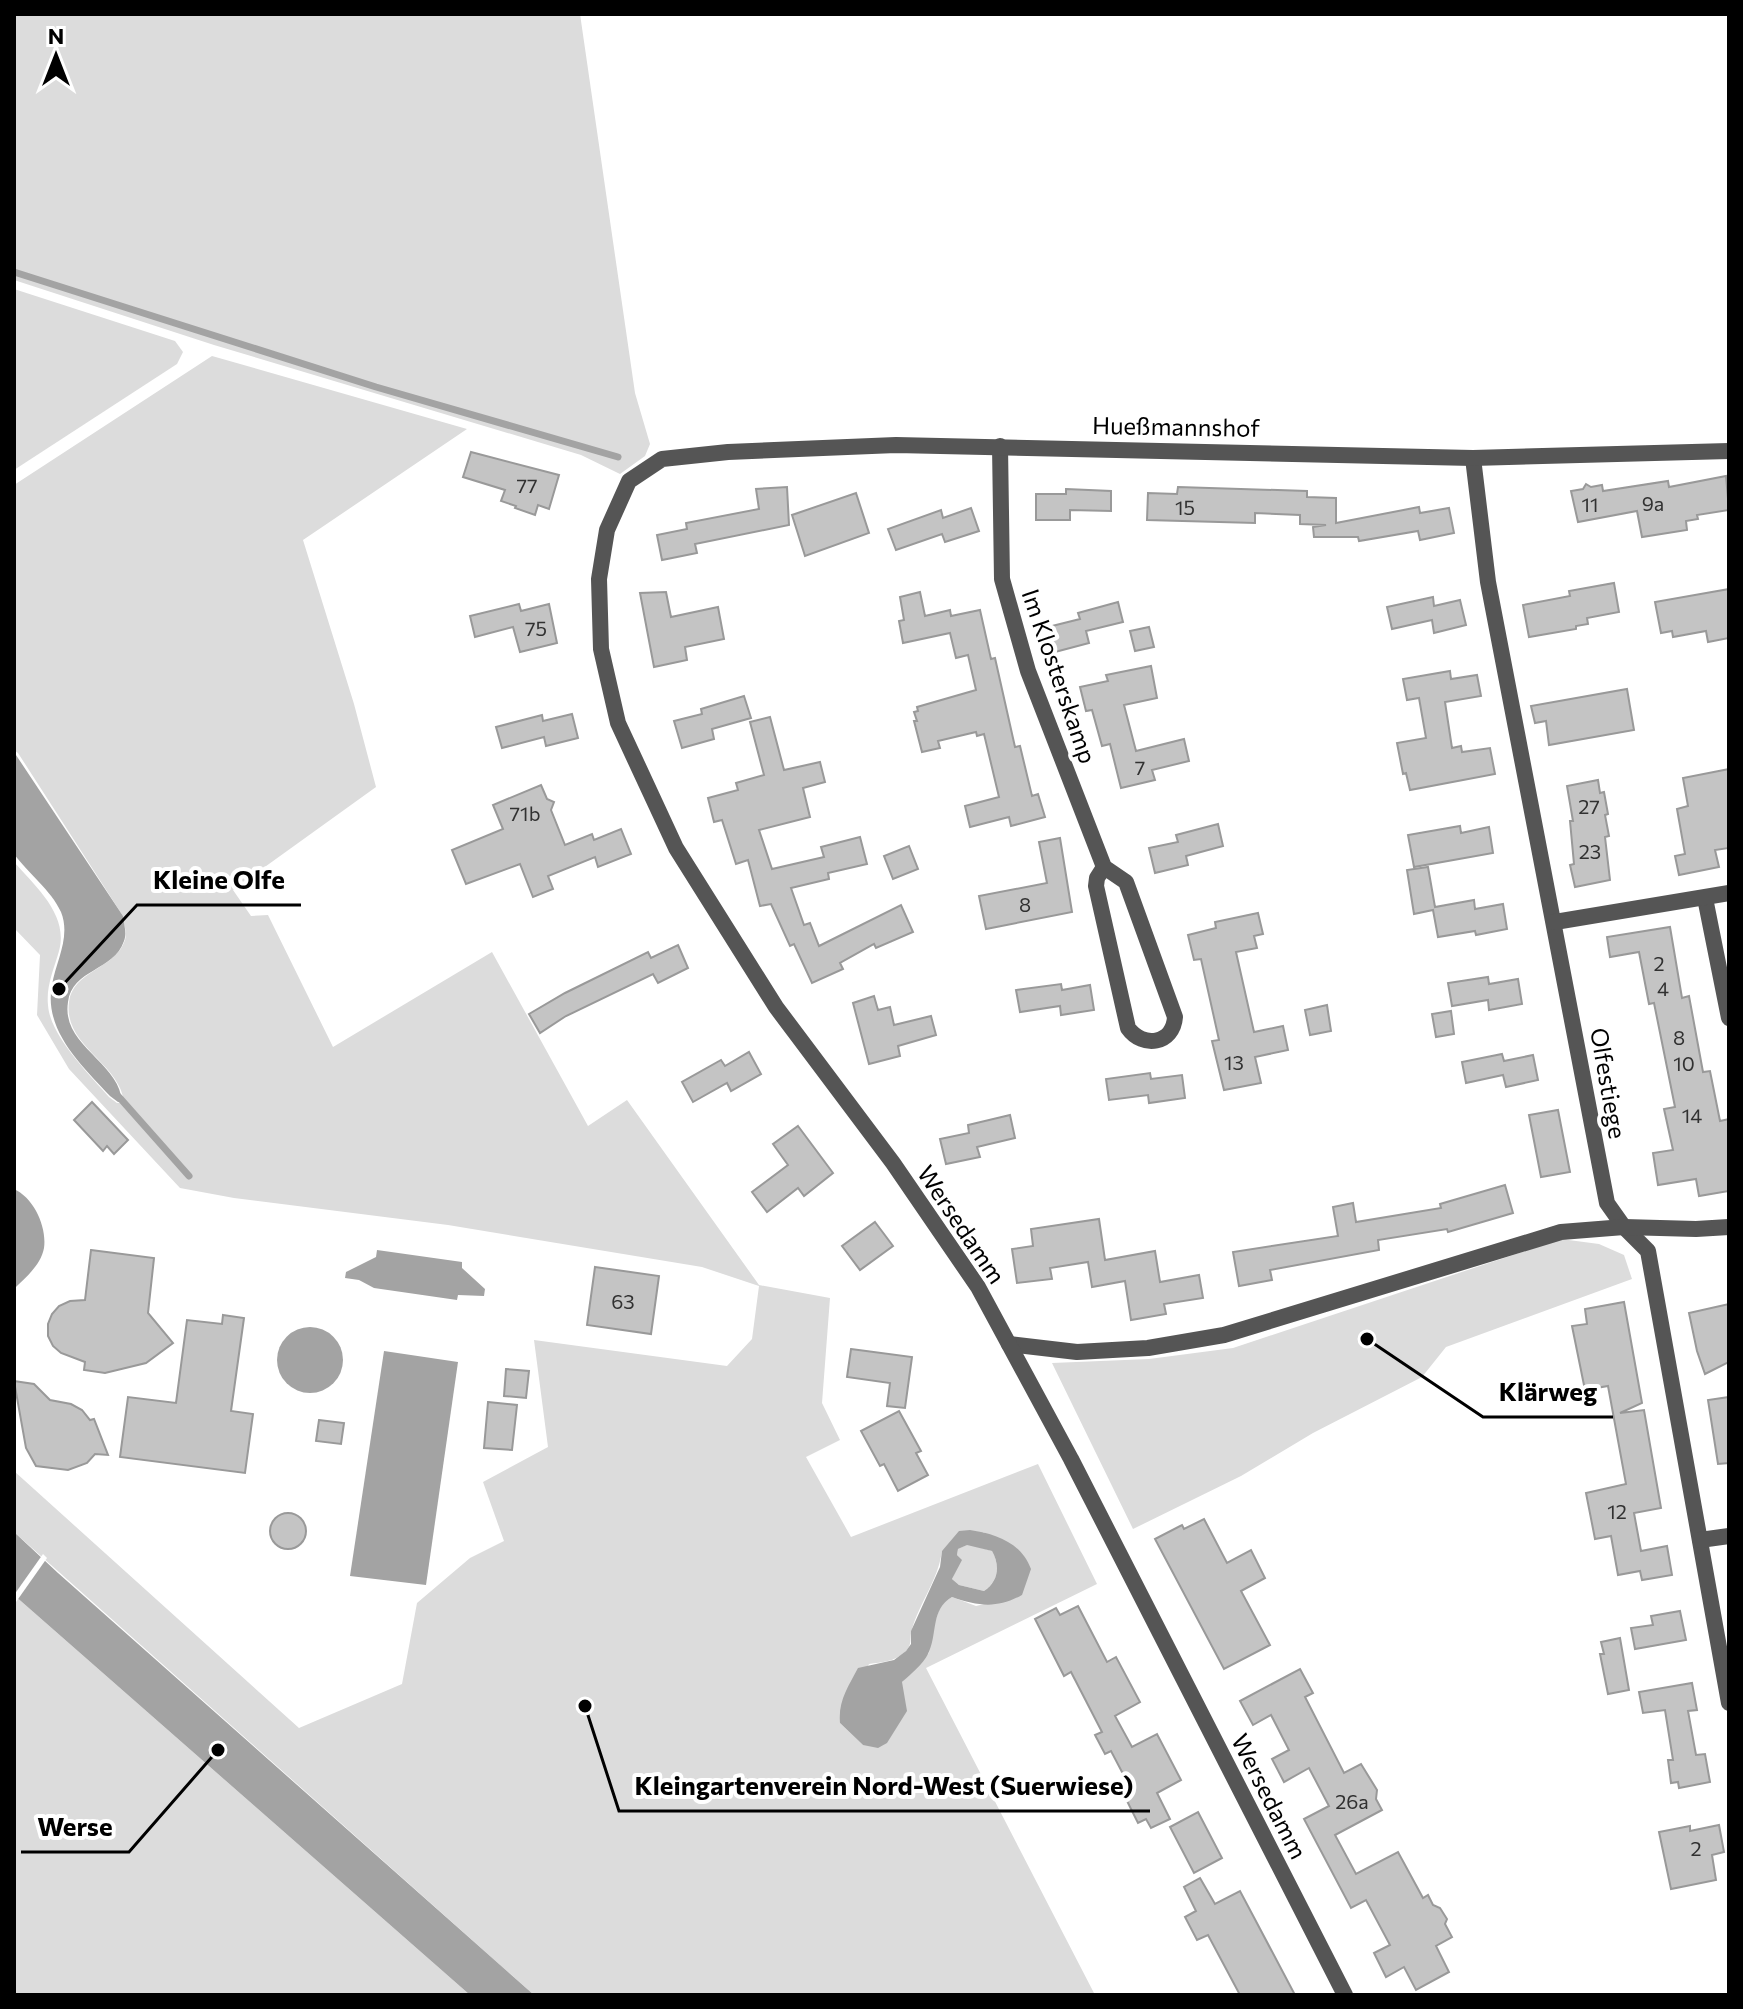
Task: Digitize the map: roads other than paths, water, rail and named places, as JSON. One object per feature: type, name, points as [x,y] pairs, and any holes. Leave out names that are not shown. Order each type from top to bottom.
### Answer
[{"type":"street","name":"Hueßmannshof","points":[[629,481],[662,459],[728,452],[896,445],[1473,458],[1729,451]]},
{"type":"street","name":"Im Klosterskamp","points":[[1000,446],[1002,579],[1028,671],[1104,867],[1126,882],[1175,1017],[1174,1028],[1167,1037],[1145,1042],[1135,1038],[1128,1028],[1096,886],[1104,867]]},
{"type":"street","name":"Olfestiege","points":[[1473,458],[1488,582],[1607,1203],[1624,1227],[1648,1251],[1729,1703]]},
{"type":"street","name":"Wersedamm","points":[[629,481],[607,530],[599,579],[601,649],[618,723],[676,848],[776,1007],[893,1163],[978,1287],[1071,1459],[1345,1995]]},
{"type":"street","points":[[1555,922],[1729,893]]},
{"type":"street","points":[[1705,898],[1729,1018]]},
{"type":"street","points":[[1009,1344],[1077,1352],[1148,1348],[1224,1335],[1561,1232],[1624,1227],[1729,1227]]},
{"type":"street","points":[[1700,1540],[1729,1536]]},
{"type":"waterway","points":[[14,272],[376,387],[618,457]]},
{"type":"waterway","points":[[119,1097],[189,1176]]},
{"type":"place","name":"Kleine Olfe","points":[[59,989]]},
{"type":"place","name":"Klärweg","points":[[1367,1339]]},
{"type":"place","name":"Kleingartenverein Nord-West (Suerwiese)","points":[[585,1706]]},
{"type":"place","name":"Werse","points":[[218,1750]]}]
